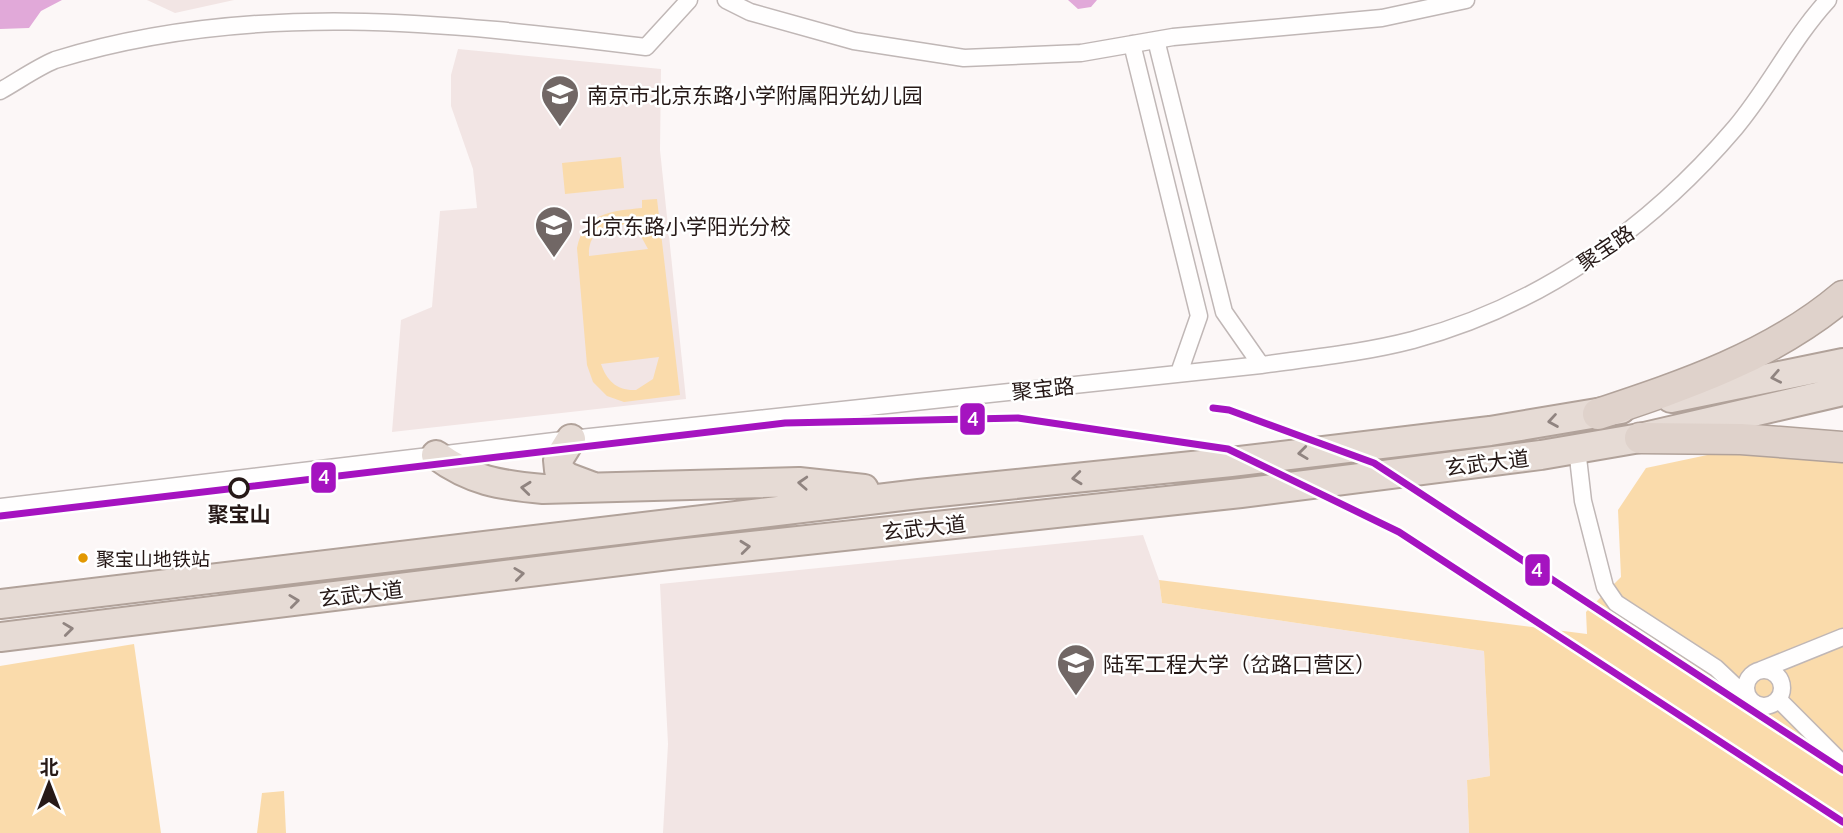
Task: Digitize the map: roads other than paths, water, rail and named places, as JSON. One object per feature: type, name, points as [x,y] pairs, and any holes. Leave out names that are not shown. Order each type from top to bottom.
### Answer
[{"type":"highway","points":[[1598,414],[1710,376],[1773,344],[1843,296]]},
{"type":"highway","name":"玄武大道","points":[[0,604],[919,494],[1231,462],[1489,431],[1598,414],[1843,363]]},
{"type":"highway","name":"玄武大道","points":[[0,637],[677,554],[1241,493],[1577,449],[1640,438],[1843,391]]},
{"type":"highway","points":[[1640,438],[1741,439],[1843,447]]},
{"type":"highway","points":[[571,439],[558,460],[559,470],[567,477],[597,488]]},
{"type":"highway","points":[[436,454],[461,473],[501,485],[543,489],[799,482],[919,494]]},
{"type":"street","points":[[0,91],[54,61],[143,30],[253,12],[359,12],[646,47],[689,0]]},
{"type":"street","points":[[726,0],[750,12],[853,41],[964,58],[1081,53],[1156,40],[1273,26],[1382,18],[1466,0]]},
{"type":"street","name":"聚宝路","points":[[0,507],[436,454],[1261,365],[1347,354],[1413,340],[1477,318],[1537,292],[1624,237],[1683,185],[1737,126],[1810,20],[1828,0]]},
{"type":"street","points":[[1156,40],[1224,312],[1261,365]]},
{"type":"street","points":[[1132,44],[1199,316],[1179,373]]},
{"type":"street","points":[[1577,449],[1583,501],[1605,587],[1616,603],[1716,668],[1750,699],[1764,706],[1780,694],[1793,656]]},
{"type":"street","points":[[1716,668],[1738,674],[1759,671],[1843,637]]},
{"type":"street","points":[[1759,671],[1776,675],[1780,694],[1843,764]]},
{"type":"street","points":[[1750,699],[1746,685],[1759,671]]},
{"type":"place","name":"南京市北京东路小学附属阳光幼儿园","points":[[560,128]]},
{"type":"place","name":"北京东路小学阳光分校","points":[[554,259]]},
{"type":"place","name":"聚宝山","points":[[239,488]]},
{"type":"place","name":"聚宝山地铁站","points":[[83,558]]},
{"type":"place","name":"陆军工程大学（岔路口营区）","points":[[1076,697]]}]
